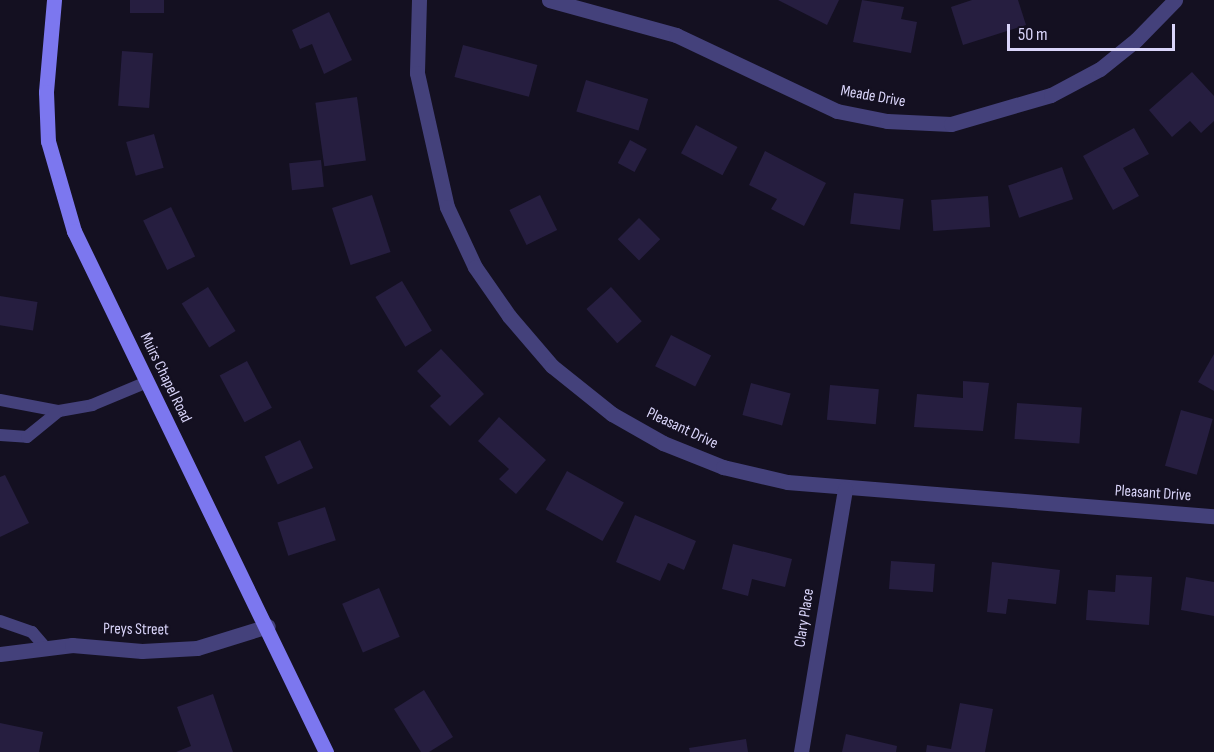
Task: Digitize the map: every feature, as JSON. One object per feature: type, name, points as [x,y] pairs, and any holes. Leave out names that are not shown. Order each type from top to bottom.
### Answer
[{"type":"main road","name":"Muirs Chapel Road","points":[[54,0],[46,93],[48,141],[74,231],[268,626],[326,752]]},
{"type":"street","name":"Pleasant Drive","points":[[419,0],[417,72],[447,207],[475,267],[509,316],[552,366],[612,414],[663,443],[723,468],[787,482],[845,489],[1214,516]]},
{"type":"street","name":"Meade Drive","points":[[549,0],[676,35],[837,111],[887,121],[951,124],[1051,95],[1100,69],[1136,40],[1175,0]]},
{"type":"street","name":"Clary Place","points":[[801,752],[845,489]]},
{"type":"street","name":"Preys Street","points":[[0,654],[46,648],[197,648],[268,626]]},
{"type":"lane","points":[[0,400],[59,411],[92,405],[147,382]]},
{"type":"lane","points":[[0,435],[27,437],[59,411]]},
{"type":"lane","points":[[0,621],[32,632],[46,648]]},
{"type":"building","points":[[130,0],[164,0],[164,13],[130,13]]},
{"type":"building","points":[[778,0],[839,0],[827,25]]},
{"type":"building","points":[[862,0],[904,7],[901,19],[917,22],[911,53],[853,42]]},
{"type":"building","points":[[972,0],[1018,0],[1026,25],[963,45],[951,7]]},
{"type":"building","points":[[329,12],[352,60],[324,74],[312,44],[300,49],[292,30]]},
{"type":"building","points":[[463,45],[537,65],[529,97],[454,77]]},
{"type":"building","points":[[122,51],[153,53],[149,108],[118,106]]},
{"type":"building","points":[[1192,72],[1214,96],[1214,121],[1201,133],[1190,121],[1172,137],[1149,110]]},
{"type":"building","points":[[586,80],[648,99],[639,131],[576,112]]},
{"type":"building","points":[[357,97],[366,160],[324,166],[315,103]]},
{"type":"building","points":[[696,125],[737,147],[722,175],[681,153]]},
{"type":"building","points":[[1134,128],[1149,154],[1123,168],[1139,196],[1113,210],[1083,156]]},
{"type":"building","points":[[154,134],[164,168],[136,176],[126,142]]},
{"type":"building","points":[[630,140],[647,149],[635,172],[618,163]]},
{"type":"building","points":[[765,151],[826,183],[804,226],[771,209],[777,199],[749,185]]},
{"type":"building","points":[[321,160],[324,187],[292,190],[289,163]]},
{"type":"building","points":[[1062,167],[1073,199],[1019,218],[1008,186]]},
{"type":"building","points":[[854,193],[904,199],[900,230],[850,224]]},
{"type":"building","points":[[372,195],[391,252],[351,265],[332,208]]},
{"type":"building","points":[[540,195],[557,230],[527,245],[509,210]]},
{"type":"building","points":[[988,196],[990,227],[933,231],[931,200]]},
{"type":"building","points":[[171,207],[195,256],[167,270],[143,221]]},
{"type":"building","points":[[639,218],[660,239],[639,260],[618,239]]},
{"type":"building","points":[[402,281],[432,331],[405,347],[375,297]]},
{"type":"building","points":[[208,287],[236,331],[209,348],[182,303]]},
{"type":"building","points":[[611,287],[642,321],[617,343],[586,309]]},
{"type":"building","points":[[0,296],[38,302],[33,331],[0,325]]},
{"type":"building","points":[[671,335],[711,355],[695,387],[655,366]]},
{"type":"building","points":[[441,349],[484,394],[450,426],[430,406],[441,396],[417,371]]},
{"type":"building","points":[[1214,354],[1214,391],[1198,382]]},
{"type":"building","points":[[247,361],[272,408],[245,422],[220,376]]},
{"type":"building","points":[[963,381],[989,383],[983,431],[914,427],[917,394],[963,398]]},
{"type":"building","points":[[751,383],[791,394],[782,425],[742,415]]},
{"type":"building","points":[[830,385],[879,389],[876,424],[827,420]]},
{"type":"building","points":[[1017,403],[1082,408],[1079,443],[1014,439]]},
{"type":"building","points":[[1181,410],[1213,419],[1197,475],[1165,466]]},
{"type":"building","points":[[499,417],[546,460],[516,494],[499,479],[509,469],[478,441]]},
{"type":"building","points":[[300,440],[313,468],[278,485],[265,456]]},
{"type":"building","points":[[567,471],[624,503],[603,541],[546,509]]},
{"type":"building","points":[[5,475],[29,523],[0,537],[0,477]]},
{"type":"building","points":[[325,507],[336,540],[288,556],[277,522]]},
{"type":"building","points":[[635,515],[696,541],[684,570],[668,563],[660,581],[616,562]]},
{"type":"building","points":[[733,544],[792,559],[785,587],[752,579],[748,596],[722,589]]},
{"type":"building","points":[[891,561],[935,564],[933,592],[889,589]]},
{"type":"building","points":[[992,562],[1060,570],[1056,604],[1008,599],[1006,614],[987,612]]},
{"type":"building","points":[[1116,575],[1152,577],[1149,625],[1086,620],[1088,590],[1115,592]]},
{"type":"building","points":[[1186,577],[1214,582],[1214,616],[1181,610]]},
{"type":"building","points":[[379,588],[400,637],[363,652],[342,604]]},
{"type":"building","points":[[424,690],[453,737],[429,752],[421,752],[394,709]]},
{"type":"building","points":[[213,694],[233,752],[176,752],[191,746],[177,707]]},
{"type":"building","points":[[960,703],[993,709],[985,752],[926,752],[927,745],[951,749]]},
{"type":"building","points":[[0,723],[43,732],[39,752],[0,752]]},
{"type":"building","points":[[846,734],[897,746],[896,752],[842,752]]},
{"type":"building","points":[[746,739],[748,752],[690,752],[689,748]]}]
